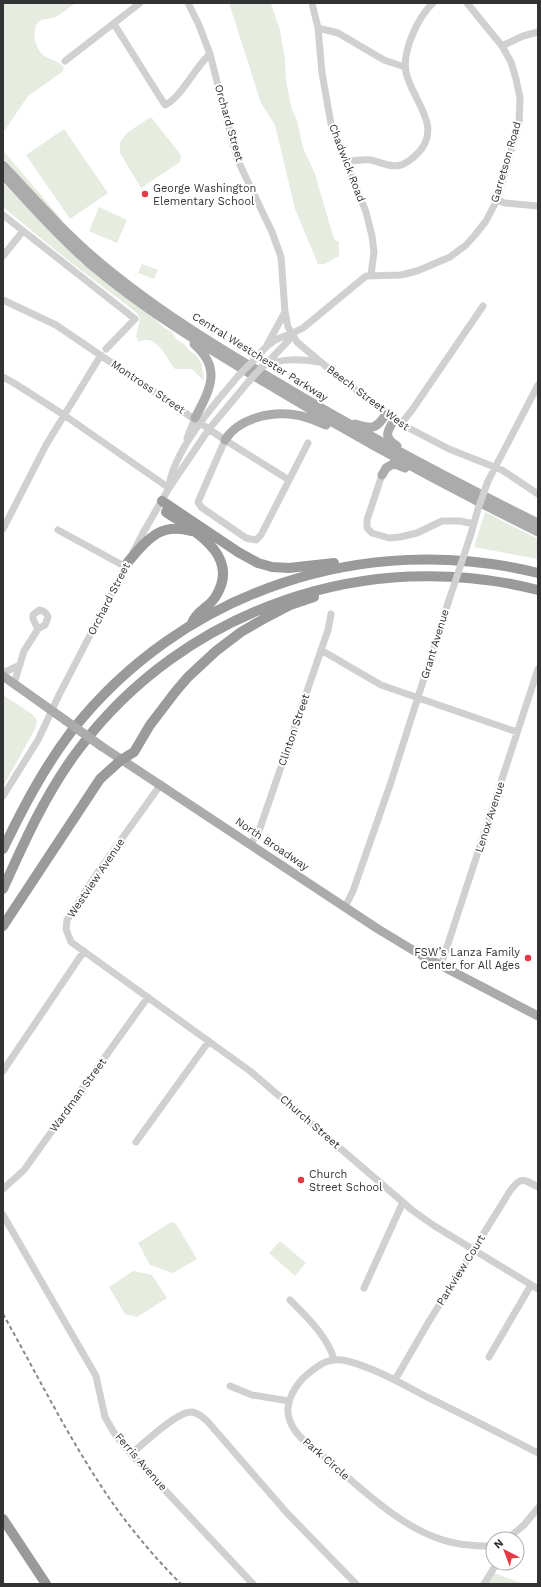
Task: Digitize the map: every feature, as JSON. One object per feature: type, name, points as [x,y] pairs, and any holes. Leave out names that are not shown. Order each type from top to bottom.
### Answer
[{"type":"highway","points":[[160,504],[202,536],[216,551],[221,563],[223,577],[216,596],[208,606],[195,615],[191,625]]},
{"type":"highway","points":[[160,504],[258,563],[279,568],[300,568],[331,563],[343,566]]},
{"type":"highway","points":[[127,565],[150,538],[163,531],[176,528],[190,530],[202,536]]},
{"type":"highway","points":[[3,849],[40,778],[58,749],[79,722],[127,673],[158,647],[191,625],[222,608],[264,589],[302,576],[343,566],[393,560],[445,559],[485,563],[538,573]]},
{"type":"highway","points":[[3,889],[37,816],[65,768],[84,742],[106,716],[150,674],[200,639],[259,609],[311,591],[340,584],[411,576],[456,577],[499,582],[538,590]]},
{"type":"highway","points":[[3,926],[100,779],[121,760],[134,752],[150,725],[188,677],[204,660],[228,640],[267,616],[290,605],[377,579]]},
{"type":"highway","points":[[3,1519],[46,1584]]},
{"type":"main road","name":"Central Westchester Parkway","points":[[3,164],[78,244],[115,275],[210,342],[346,423],[538,532]]},
{"type":"main road","name":"Central Westchester Parkway","points":[[3,175],[73,249],[117,285],[165,320],[218,355],[363,441],[538,523]]},
{"type":"main road","points":[[165,320],[201,351],[209,363],[211,384],[198,420]]},
{"type":"main road","points":[[225,440],[229,434],[249,421],[267,415],[281,413],[298,415],[326,425],[335,425]]},
{"type":"main road","points":[[346,423],[365,427],[375,427],[381,422],[394,419]]},
{"type":"main road","points":[[394,419],[387,436],[390,441],[423,461],[441,478]]},
{"type":"main road","points":[[363,441],[370,449],[383,458],[384,464],[382,475]]},
{"type":"main road","points":[[382,475],[388,466],[395,464],[441,478]]},
{"type":"main road","name":"North Broadway","points":[[3,676],[121,760],[161,784],[378,929],[441,966],[538,1016]]},
{"type":"street","points":[[65,61],[140,3]]},
{"type":"street","name":"Orchard Street","points":[[3,796],[38,740],[127,565],[169,488],[209,429],[249,381],[292,335],[288,327],[285,312],[281,257],[272,232],[234,148],[210,54],[188,3]]},
{"type":"street","name":"Chadwick Road","points":[[312,3],[318,28],[322,73],[331,124],[366,212],[372,236],[374,252],[371,275]]},
{"type":"street","points":[[347,161],[370,160],[397,166],[411,159],[423,147],[427,135],[427,120],[406,74],[405,55],[418,22],[433,3]]},
{"type":"street","name":"Garretson Road","points":[[371,275],[401,275],[417,271],[450,257],[466,245],[475,235],[486,221],[497,200],[519,123],[520,98],[511,62],[502,46],[467,3]]},
{"type":"street","points":[[114,24],[165,104],[170,103],[202,61],[210,54]]},
{"type":"street","points":[[318,28],[338,33],[384,60],[405,67]]},
{"type":"street","points":[[502,46],[523,36],[538,32]]},
{"type":"street","points":[[497,200],[505,203],[538,206]]},
{"type":"street","points":[[3,215],[135,319],[103,352],[64,415],[3,529]]},
{"type":"street","points":[[3,256],[23,231]]},
{"type":"street","points":[[198,420],[209,410],[239,375],[266,347],[281,337],[292,335],[303,328],[361,279],[371,275]]},
{"type":"street","name":"Montross Street","points":[[3,300],[56,325],[103,352],[209,429],[289,480]]},
{"type":"street","points":[[394,419],[412,410],[482,306]]},
{"type":"street","points":[[266,347],[285,312]]},
{"type":"street","name":"Beech Street West","points":[[292,335],[302,347],[321,363],[394,419],[432,441],[502,470],[538,494]]},
{"type":"street","points":[[263,366],[275,361],[301,359],[321,363]]},
{"type":"street","points":[[3,377],[64,415],[169,488]]},
{"type":"street","name":"Grant Avenue","points":[[345,907],[356,884],[418,699],[488,481],[494,467],[537,388]]},
{"type":"street","name":"Orchard Street","points":[[169,488],[170,479],[198,420]]},
{"type":"street","points":[[225,440],[198,502],[201,507],[246,538],[256,540],[261,535],[308,443]]},
{"type":"street","points":[[382,475],[367,520],[367,528],[372,533],[389,538],[417,533],[442,521],[460,521],[474,524]]},
{"type":"street","points":[[58,530],[127,565]]},
{"type":"street","name":"Clinton Street","points":[[251,844],[259,831],[328,630],[332,614]]},
{"type":"street","points":[[14,684],[24,651],[38,629]]},
{"type":"street","points":[[321,650],[381,685],[517,732]]},
{"type":"street","points":[[3,673],[20,665]]},
{"type":"street","name":"Lenox Avenue","points":[[441,966],[538,669]]},
{"type":"street","name":"Westview Avenue","points":[[84,951],[71,942],[66,929],[67,920],[94,878],[161,784]]},
{"type":"street","points":[[3,1071],[84,951]]},
{"type":"street","name":"Church Street","points":[[84,951],[263,1081],[403,1202],[433,1225],[538,1289]]},
{"type":"street","name":"Wardman Street","points":[[3,1189],[18,1176],[28,1164],[148,997]]},
{"type":"street","points":[[136,1142],[209,1041]]},
{"type":"street","name":"Parkview Court","points":[[395,1380],[428,1323],[515,1183],[523,1180],[538,1188]]},
{"type":"street","points":[[364,1288],[403,1202]]},
{"type":"street","name":"Ferris Avenue","points":[[3,1215],[96,1376],[105,1417],[116,1436],[131,1454],[254,1584]]},
{"type":"street","points":[[489,1357],[531,1285]]},
{"type":"street","points":[[290,1300],[305,1315],[326,1341],[332,1352],[334,1360]]},
{"type":"street","points":[[230,1386],[252,1395],[289,1401],[292,1394],[305,1376],[319,1364],[334,1360],[346,1361],[395,1380],[538,1453]]},
{"type":"street","name":"Park Circle","points":[[289,1401],[288,1417],[292,1426],[302,1438],[398,1518],[415,1529],[434,1538],[451,1543],[474,1546],[485,1545]]},
{"type":"street","points":[[131,1454],[170,1422],[185,1413],[193,1412],[198,1414],[208,1422],[287,1513],[356,1584]]},
{"type":"street","points":[[517,1531],[524,1525],[538,1508]]},
{"type":"street","points":[[484,1584],[488,1580],[492,1571]]},
{"type":"shaded area","points":[[3,3],[76,3],[58,16],[42,20],[37,24],[34,33],[40,52],[46,57],[59,63],[64,68],[62,72],[28,96],[3,133]]},
{"type":"shaded area","points":[[229,3],[271,4],[280,30],[285,60],[286,81],[292,110],[297,120],[303,148],[315,174],[333,236],[335,240],[339,242],[339,256],[324,264],[318,264],[295,209],[275,125],[261,103]]},
{"type":"shaded area","points":[[151,117],[181,155],[180,162],[141,188],[120,153],[120,142],[128,132]]},
{"type":"shaded area","points":[[64,129],[108,193],[70,219],[26,155]]},
{"type":"shaded area","points":[[3,149],[63,221],[52,214],[3,157]]},
{"type":"shaded area","points":[[3,183],[70,252],[77,257],[81,263],[94,270],[151,314],[163,327],[172,332],[176,339],[196,355],[202,365],[204,381],[192,369],[175,369],[160,348],[151,341],[145,340],[139,342],[136,337],[140,318],[137,313],[65,258],[3,207]]},
{"type":"shaded area","points":[[99,207],[127,220],[117,243],[89,231]]},
{"type":"shaded area","points":[[142,264],[158,270],[154,279],[138,273]]},
{"type":"shaded area","points":[[485,512],[538,539],[538,559],[474,547]]},
{"type":"shaded area","points":[[3,695],[32,714],[37,720],[36,727],[3,787]]},
{"type":"shaded area","points":[[171,1222],[176,1224],[197,1259],[173,1273],[150,1265],[138,1243]]},
{"type":"shaded area","points":[[280,1241],[306,1263],[295,1276],[269,1253]]},
{"type":"shaded area","points":[[133,1271],[152,1275],[167,1298],[137,1317],[125,1314],[109,1287]]},
{"type":"shaded area","points":[[494,1573],[523,1584],[486,1584]]},
{"type":"railway","points":[[3,1314],[56,1411],[84,1459],[114,1505],[138,1536],[181,1584]]},
{"type":"place","name":"George Washington Elementary School","points":[[145,194]]},
{"type":"place","name":"FSW’s Lanza Family Center for All Ages","points":[[528,958]]},
{"type":"place","name":"Church Street School","points":[[301,1180]]}]
